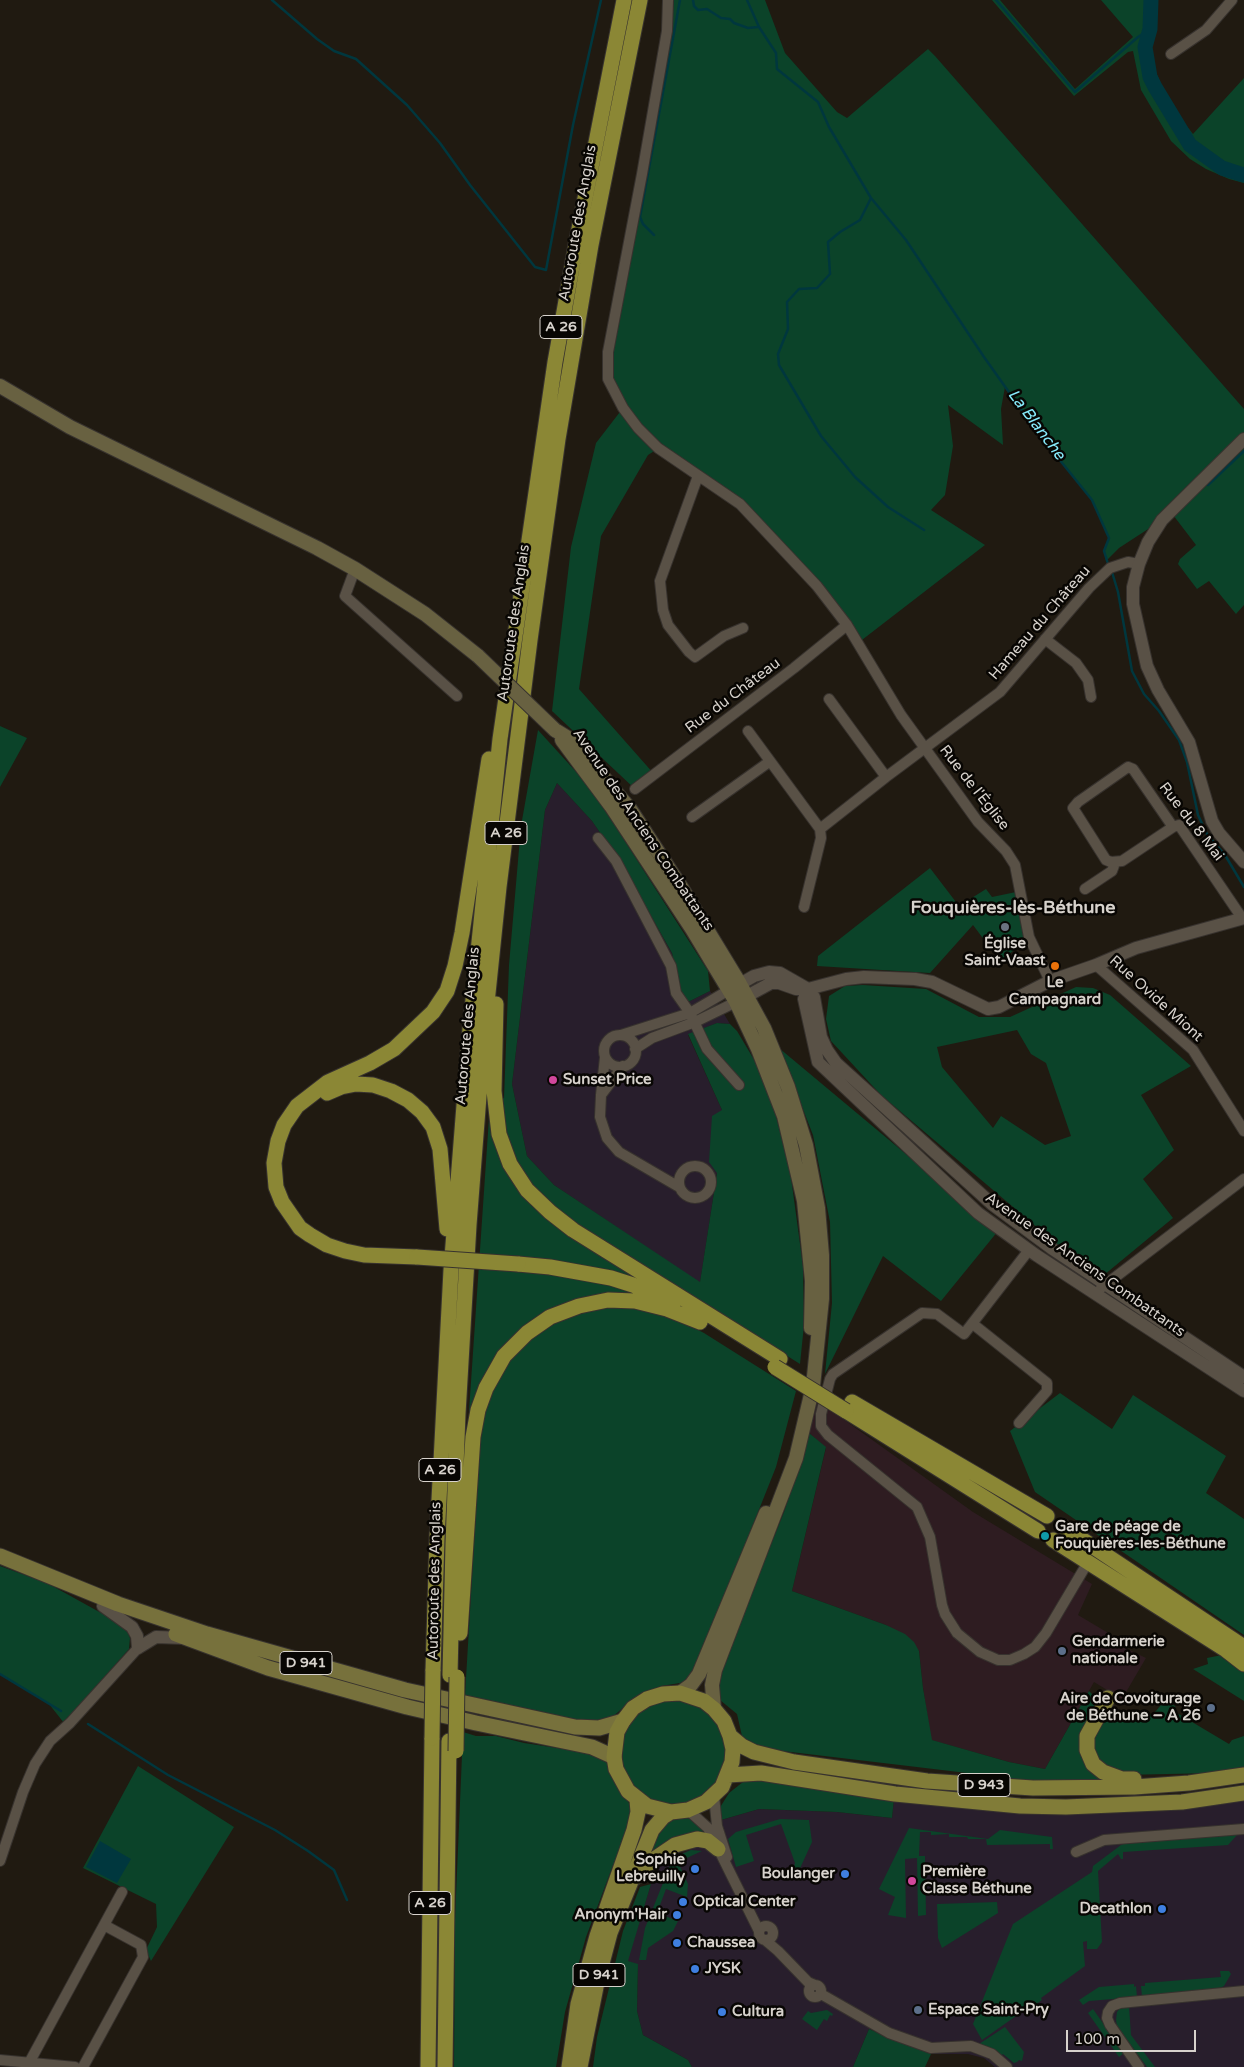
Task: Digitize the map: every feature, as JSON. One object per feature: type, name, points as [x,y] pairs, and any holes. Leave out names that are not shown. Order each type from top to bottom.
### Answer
[{"type":"highway","name":"Autoroute des Anglais","points":[[428,2067],[432,1738],[438,1518],[451,1270],[470,1029],[492,814],[511,655],[557,352],[624,0]]},
{"type":"highway","name":"Autoroute des Anglais","points":[[445,2067],[454,1676],[457,1424],[484,1032],[499,887],[558,438],[615,116],[640,0]]},
{"type":"highway","points":[[417,1254],[364,1255],[327,1245],[310,1235],[300,1228],[282,1202],[276,1187],[274,1163],[278,1141],[284,1125],[297,1106],[328,1082],[370,1063],[394,1049],[433,1012],[447,991],[462,933],[495,719],[511,655]]},
{"type":"highway","points":[[499,887],[494,1091],[499,1134],[510,1164],[527,1190],[550,1212],[573,1230],[701,1316],[849,1406],[1047,1516]]},
{"type":"highway","points":[[451,1270],[440,1149],[433,1127],[422,1112],[408,1100],[391,1091],[373,1085],[356,1084],[325,1093],[305,1109],[285,1142],[282,1164],[284,1187],[289,1201],[305,1222],[321,1233],[364,1247],[417,1254],[518,1261],[580,1265],[635,1280],[701,1316]]},
{"type":"highway","points":[[454,1676],[473,1437],[478,1410],[486,1388],[504,1356],[527,1333],[550,1316],[579,1306],[608,1300],[635,1301],[701,1316]]},
{"type":"highway","points":[[849,1406],[1038,1531]]},
{"type":"highway","points":[[1062,1526],[1244,1647]]},
{"type":"highway","points":[[1053,1540],[1226,1650],[1244,1664]]},
{"type":"highway","points":[[680,1693],[698,1699],[714,1709],[724,1722],[733,1749],[728,1775],[714,1796],[702,1805],[688,1810],[671,1812],[647,1806],[637,1800],[621,1781],[614,1757],[617,1732],[634,1708],[647,1699],[663,1694],[680,1693]]},
{"type":"highway","points":[[1108,1698],[1087,1736],[1087,1750],[1093,1764],[1103,1772],[1122,1779],[1147,1778],[1189,1783]]},
{"type":"highway","name":"D 943","points":[[730,1736],[742,1746],[754,1752],[794,1762],[927,1781],[1043,1788],[1134,1787],[1189,1783],[1244,1775]]},
{"type":"highway","name":"D 943","points":[[728,1775],[761,1772],[895,1794],[1020,1806],[1066,1807],[1182,1802],[1244,1793]]},
{"type":"highway","name":"D 941","points":[[569,2067],[578,2004],[597,1936],[634,1830],[638,1812],[637,1800]]},
{"type":"highway","name":"D 941","points":[[580,2067],[597,1982],[610,1933],[652,1830],[663,1817],[671,1812]]},
{"type":"highway","points":[[628,1886],[650,1862],[675,1845],[697,1839],[708,1841],[718,1849]]},
{"type":"main road","name":"Avenue des Anciens Combattants","points":[[0,386],[70,427],[356,569],[425,614],[478,656],[555,730],[611,806],[692,930],[738,993]]},
{"type":"main road","points":[[680,1693],[691,1685],[699,1674],[776,1487],[799,1411],[812,1322],[809,1240],[794,1153],[784,1116],[738,993]]},
{"type":"main road","points":[[714,1709],[712,1685],[715,1670],[796,1458],[813,1386],[822,1299],[822,1255],[818,1208],[800,1123],[775,1053],[738,993]]},
{"type":"main road","name":"D 941","points":[[0,1556],[118,1604],[207,1634],[396,1687],[575,1727],[598,1728],[623,1721]]},
{"type":"main road","name":"D 941","points":[[0,1564],[103,1606],[268,1668],[406,1707],[476,1724],[592,1747],[614,1757]]},
{"type":"street","name":"Rue de l'Église","points":[[668,0],[667,31],[642,174],[610,337],[608,379],[623,408],[638,428],[658,448],[740,504],[817,586],[847,625],[901,715],[978,822],[1006,851],[1015,865],[1030,937],[1050,981]]},
{"type":"street","points":[[1171,54],[1206,30],[1232,0]]},
{"type":"street","points":[[1244,439],[1162,520],[1148,542],[1133,586],[1133,604],[1138,633],[1147,666],[1158,690],[1189,742],[1212,821],[1219,834],[1244,862]]},
{"type":"street","points":[[698,476],[660,581],[663,610],[668,625],[695,657],[724,636],[744,628]]},
{"type":"street","name":"Hameau du Château","points":[[820,830],[886,777],[1000,692],[1109,568],[1128,562],[1139,564]]},
{"type":"street","points":[[356,569],[345,596],[457,696]]},
{"type":"street","name":"Rue du Château","points":[[635,789],[794,668],[847,625]]},
{"type":"street","points":[[1045,639],[1076,663],[1088,680],[1091,697]]},
{"type":"street","points":[[829,699],[886,777]]},
{"type":"street","points":[[748,731],[820,830],[821,838],[804,907]]},
{"type":"street","points":[[692,818],[769,762]]},
{"type":"street","name":"Rue du 8 Mai","points":[[1116,863],[1106,860],[1074,808],[1078,802],[1128,767],[1132,769],[1173,827],[1179,825],[1243,918]]},
{"type":"street","points":[[1085,889],[1112,871],[1116,863],[1122,862],[1173,827]]},
{"type":"street","points":[[598,838],[616,861],[670,966],[676,993],[692,1017],[707,1049],[739,1085]]},
{"type":"street","points":[[601,1095],[623,1066],[631,1062],[635,1049],[652,1038],[738,993],[771,983],[778,983],[796,990],[864,977],[915,979],[932,982],[988,1009],[999,1007],[1050,981],[1096,965],[1136,948],[1243,918]]},
{"type":"street","name":"Rue Ovide Miont","points":[[1096,965],[1110,980],[1193,1050],[1244,1131]]},
{"type":"street","name":"Avenue des Anciens Combattants","points":[[808,989],[804,999],[818,1062],[978,1213],[1096,1295],[1244,1391]]},
{"type":"street","name":"Avenue des Anciens Combattants","points":[[808,989],[814,997],[821,1037],[827,1050],[850,1077],[993,1204],[1051,1248],[1244,1377]]},
{"type":"street","points":[[679,1187],[619,1152],[607,1138],[600,1117],[605,1057],[604,1048],[608,1040],[621,1035],[692,1017]]},
{"type":"street","points":[[621,1035],[631,1040],[635,1049]]},
{"type":"street","points":[[605,1057],[612,1065],[623,1066]]},
{"type":"street","points":[[1096,1295],[1105,1284],[1244,1178]]},
{"type":"street","points":[[1029,1250],[964,1334],[937,1314],[922,1313],[840,1369],[830,1379],[821,1414],[821,1426],[828,1435],[917,1507],[930,1537],[942,1605],[951,1625],[962,1638],[980,1652],[998,1660],[1010,1660],[1024,1654],[1040,1641],[1088,1562]]},
{"type":"street","points":[[973,1324],[1046,1383],[1047,1391],[1019,1423]]},
{"type":"street","points":[[103,1606],[132,1627],[137,1636],[138,1648]]},
{"type":"street","points":[[0,1861],[23,1792],[35,1764],[50,1741],[70,1723],[138,1648],[156,1636],[187,1638]]},
{"type":"street","points":[[714,1796],[715,1818],[724,1846],[727,1865]]},
{"type":"street","points":[[688,1810],[708,1828],[735,1884],[761,1929],[760,1937],[769,1938],[813,1987],[889,2033],[931,2048],[971,2046],[992,2054],[1007,2067]]},
{"type":"street","points":[[1076,1852],[1104,1840],[1244,1829]]},
{"type":"street","points":[[29,2063],[122,1892]]},
{"type":"street","points":[[83,2067],[143,1957],[141,1945],[104,1925]]},
{"type":"street","points":[[1139,2067],[1110,2025],[1107,2018],[1112,2006],[1120,2003],[1244,1991]]},
{"type":"street","points":[[0,2060],[75,2067]]},
{"type":"shaded area","points":[[557,783],[592,821],[621,863],[672,953],[681,991],[688,1002],[710,991],[730,1024],[717,1023],[688,1035],[722,1110],[717,1173],[700,1283],[554,1185],[527,1156],[512,1084],[545,810]]},
{"type":"shaded area","points":[[814,1402],[836,1414],[973,1512],[1092,1584],[1078,1615],[1120,1640],[1121,1646],[1146,1658],[1122,1699],[1094,1682],[1045,1769],[1009,1762],[931,1740],[919,1651],[886,1625],[792,1591],[826,1448],[809,1433]]},
{"type":"shaded area","points":[[894,1799],[931,1805],[1244,1799],[1244,2067],[995,2067],[984,2058],[968,2054],[931,2054],[869,2029],[853,2067],[692,2067],[688,2060],[643,2035],[637,2011],[638,1965],[627,1961],[651,1884],[660,1865],[670,1858],[704,1844],[721,1820],[759,1809],[837,1812],[892,1818]]},
{"type":"green space","points":[[668,0],[765,0],[785,53],[837,112],[847,118],[928,49],[935,56],[1244,409],[1244,605],[1236,614],[1209,581],[1197,589],[1178,564],[1180,559],[1196,545],[1170,511],[1162,520],[1119,548],[1106,561],[1104,551],[1109,538],[1092,500],[1041,437],[1005,387],[1001,409],[1003,445],[948,405],[953,446],[945,495],[931,510],[985,545],[858,643],[847,625],[740,504],[659,448],[648,455],[601,536],[579,689],[654,774],[635,789],[552,711],[571,547],[596,443],[623,408],[608,379]]},
{"type":"green space","points":[[992,0],[1000,0],[1075,89],[1133,37],[1101,0],[1154,0],[1151,41],[1153,65],[1178,115],[1193,134],[1244,78],[1244,183],[1206,169],[1190,159],[1171,141],[1141,90],[1133,51],[1128,52],[1074,96]]},
{"type":"green space","points":[[0,726],[27,738],[0,787]]},
{"type":"green space","points":[[538,730],[589,786],[708,971],[710,991],[688,1002],[681,991],[672,953],[621,863],[592,821],[557,783],[545,810],[512,1084],[527,1156],[554,1185],[700,1282],[717,1173],[709,1162],[712,1116],[722,1110],[688,1034],[717,1023],[730,1024],[737,1031],[756,1063],[775,1112],[790,1170],[803,1266],[804,1325],[800,1364],[645,1266],[671,1316],[704,1333],[796,1391],[776,1467],[703,1650],[688,1680],[661,1686],[645,1693],[632,1700],[610,1719],[593,1723],[465,1695],[481,1425],[469,1411],[490,1103],[504,1098],[509,965],[521,826]]},
{"type":"green space","points":[[930,868],[959,906],[986,889],[992,897],[1016,892],[1026,941],[1000,961],[973,925],[930,973],[817,966],[818,956]]},
{"type":"green space","points":[[863,985],[926,989],[979,1017],[1010,1017],[1076,987],[1093,988],[1110,995],[1191,1066],[1141,1095],[1174,1150],[1143,1179],[1173,1218],[1104,1275],[1065,1251],[881,1095],[831,1041],[826,1019],[829,996],[845,986]],"holes":[[[1017,1030],[1031,1054],[1046,1063],[1071,1136],[1045,1145],[1001,1116],[993,1128],[942,1067],[937,1047]]]},
{"type":"green space","points":[[779,1048],[998,1231],[941,1301],[883,1256],[825,1374],[832,1303],[830,1222],[813,1135]]},
{"type":"green space","points":[[1060,1393],[1112,1429],[1133,1395],[1226,1456],[1206,1493],[1244,1519],[1244,1635],[1035,1492],[1010,1431]]},
{"type":"green space","points":[[809,1433],[826,1447],[792,1591],[886,1625],[905,1634],[914,1642],[919,1651],[932,1740],[1009,1762],[1045,1769],[1089,1691],[1094,1696],[1096,1702],[1095,1709],[1087,1720],[1097,1775],[1106,1783],[1011,1782],[1009,1778],[774,1750],[751,1745],[742,1736],[737,1714],[720,1700],[718,1689],[719,1674],[784,1512]]},
{"type":"green space","points":[[0,1566],[47,1583],[126,1628],[130,1638],[129,1649],[64,1723],[49,1704],[0,1674]]},
{"type":"green space","points":[[1222,1655],[1244,1670],[1244,1701],[1193,1669],[1208,1664],[1207,1658]]},
{"type":"green space","points":[[674,1699],[694,1703],[711,1715],[723,1732],[727,1752],[723,1772],[711,1789],[694,1801],[674,1805],[654,1801],[637,1789],[625,1772],[621,1752],[625,1732],[637,1715],[654,1703]]},
{"type":"green space","points":[[1165,1700],[1175,1706],[1177,1713],[1229,1744],[1232,1740],[1244,1736],[1244,1769],[1216,1773],[1120,1775],[1094,1757],[1091,1735],[1110,1708],[1115,1708],[1130,1715],[1149,1715],[1156,1711]]},
{"type":"green space","points":[[463,1732],[476,1736],[496,1736],[524,1743],[590,1751],[602,1757],[611,1767],[629,1803],[632,1816],[628,1834],[612,1868],[586,1937],[565,2012],[556,2067],[454,2067],[455,1919]]},
{"type":"green space","points":[[138,1766],[234,1827],[151,1961],[146,1950],[157,1927],[156,1904],[83,1868]]},
{"type":"green space","points":[[771,1780],[894,1799],[892,1818],[837,1812],[759,1809],[721,1820],[719,1809],[729,1793],[743,1782]]},
{"type":"green space","points":[[678,1817],[686,1817],[698,1824],[709,1838],[647,1860],[660,1826]]},
{"type":"green space","points":[[780,1819],[809,1820],[812,1842],[797,1875],[795,1863],[781,1824],[746,1835],[754,1861],[736,1867],[728,1839],[736,1832]]},
{"type":"green space","points":[[909,1828],[988,1839],[1000,1830],[1052,1837],[1053,1849],[1050,1849],[1050,1844],[987,1845],[986,1839],[949,1837],[949,1834],[931,1835],[931,1832],[920,1832],[919,1856],[925,1856],[926,1915],[918,1916],[917,1858],[905,1859],[906,1918],[888,1915],[895,1897],[879,1889]]},
{"type":"green space","points":[[1238,1834],[1228,1845],[1123,1852],[1123,1859],[1118,1854],[1098,1871],[1102,1942],[1097,1949],[1087,1949],[1087,1941],[1083,1942],[1085,1966],[1041,1998],[1042,2000],[1035,2005],[1033,2004],[982,2040],[973,2024],[1013,1924],[1092,1872],[1093,1866],[1121,1845],[1130,1842]]},
{"type":"green space","points":[[691,1850],[702,1851],[678,1862],[688,1884],[687,1897],[666,1889],[657,1913],[678,1921],[673,1931],[648,1948],[646,1960],[639,1960],[645,1928],[673,1858]]},
{"type":"green space","points":[[651,1884],[628,1961],[638,1964],[637,2011],[643,2035],[688,2060],[692,2067],[593,2067],[597,2037],[623,1931],[640,1887]]},
{"type":"green space","points":[[997,1902],[998,1913],[942,1948],[938,1938],[937,1904]]},
{"type":"green space","points":[[1220,1971],[1229,1971],[1231,1974],[1224,1986],[1220,1988],[1142,1997],[1141,1986],[1145,1986],[1145,1983],[1221,1977]]},
{"type":"green space","points":[[1134,1984],[1137,1997],[1089,2001],[1083,2005],[1079,2000],[1099,1987]]},
{"type":"green space","points":[[1129,2006],[1131,2035],[1155,2067],[1147,2067],[1117,2026],[1117,2012],[1120,2008]]},
{"type":"green space","points":[[1093,2009],[1124,2053],[1119,2057],[1088,2013]]},
{"type":"green space","points":[[827,2010],[833,2014],[832,2016],[830,2015],[827,2021],[824,2019],[817,2030],[802,2019],[808,2011],[811,2013]]},
{"type":"green space","points":[[1005,2027],[1024,2052],[1022,2061],[1019,2060],[1014,2063],[1003,2054],[1001,2056],[992,2049],[979,2044]]},
{"type":"green space","points":[[869,2029],[931,2054],[925,2067],[853,2067]]},
{"type":"water","points":[[100,1841],[131,1859],[117,1883],[86,1867]]},
{"type":"waterway","points":[[272,0],[317,39],[334,51],[356,59],[407,105],[440,143],[470,185],[535,267],[546,270],[573,125],[601,0]]},
{"type":"waterway","points":[[654,235],[643,224],[640,217],[680,0]]},
{"type":"waterway","points":[[693,0],[694,6],[698,10],[707,9],[721,18],[730,19],[734,23],[748,28],[758,27]]},
{"type":"waterway","name":"La Blanche","points":[[747,0],[759,27],[776,53],[777,69],[818,102],[829,127],[871,198],[906,240],[984,357],[1038,433],[1092,500],[1109,538],[1104,551],[1109,567]]},
{"type":"waterway","points":[[996,0],[1075,92],[1138,37],[1150,29]]},
{"type":"waterway","points":[[1151,0],[1150,29],[1145,47],[1150,77],[1155,87],[1190,145],[1222,168],[1244,175]]},
{"type":"waterway","points":[[871,198],[860,220],[828,242],[830,274],[817,288],[799,289],[787,302],[788,329],[778,354],[779,365],[821,436],[855,477],[888,507],[924,530]]},
{"type":"waterway","points":[[1208,485],[1244,451]]},
{"type":"waterway","name":"La Blanche","points":[[1112,572],[1118,592],[1132,671],[1144,694],[1159,711],[1179,740],[1187,762],[1198,815],[1207,834],[1225,855],[1244,887]]},
{"type":"waterway","points":[[0,1674],[61,1711]]},
{"type":"waterway","points":[[88,1724],[168,1775],[275,1830],[308,1851],[334,1870],[347,1900]]},
{"type":"place","name":"Église Saint-Vaast","points":[[1005,927]]},
{"type":"place","name":"Le Campagnard","points":[[1055,966]]},
{"type":"place","name":"Sunset Price","points":[[553,1080]]},
{"type":"place","name":"Gare de péage de Fouquières-les-Béthune","points":[[1045,1536]]},
{"type":"place","name":"Gendarmerie nationale","points":[[1062,1651]]},
{"type":"place","name":"Aire de Covoiturage de Béthune − A 26","points":[[1211,1708]]},
{"type":"place","name":"Sophie Lebreuilly","points":[[695,1869]]},
{"type":"place","name":"Boulanger","points":[[845,1874]]},
{"type":"place","name":"Première Classe Béthune","points":[[912,1881]]},
{"type":"place","name":"Optical Center","points":[[683,1902]]},
{"type":"place","name":"Decathlon","points":[[1162,1909]]},
{"type":"place","name":"Anonym'Hair","points":[[677,1915]]},
{"type":"place","name":"Chaussea","points":[[677,1943]]},
{"type":"place","name":"JYSK","points":[[695,1969]]},
{"type":"place","name":"Espace Saint-Pry","points":[[918,2010]]},
{"type":"place","name":"Cultura","points":[[722,2012]]},
{"type":"district","name":"Fouquières-lès-Béthune","points":[[1013,908]]}]
